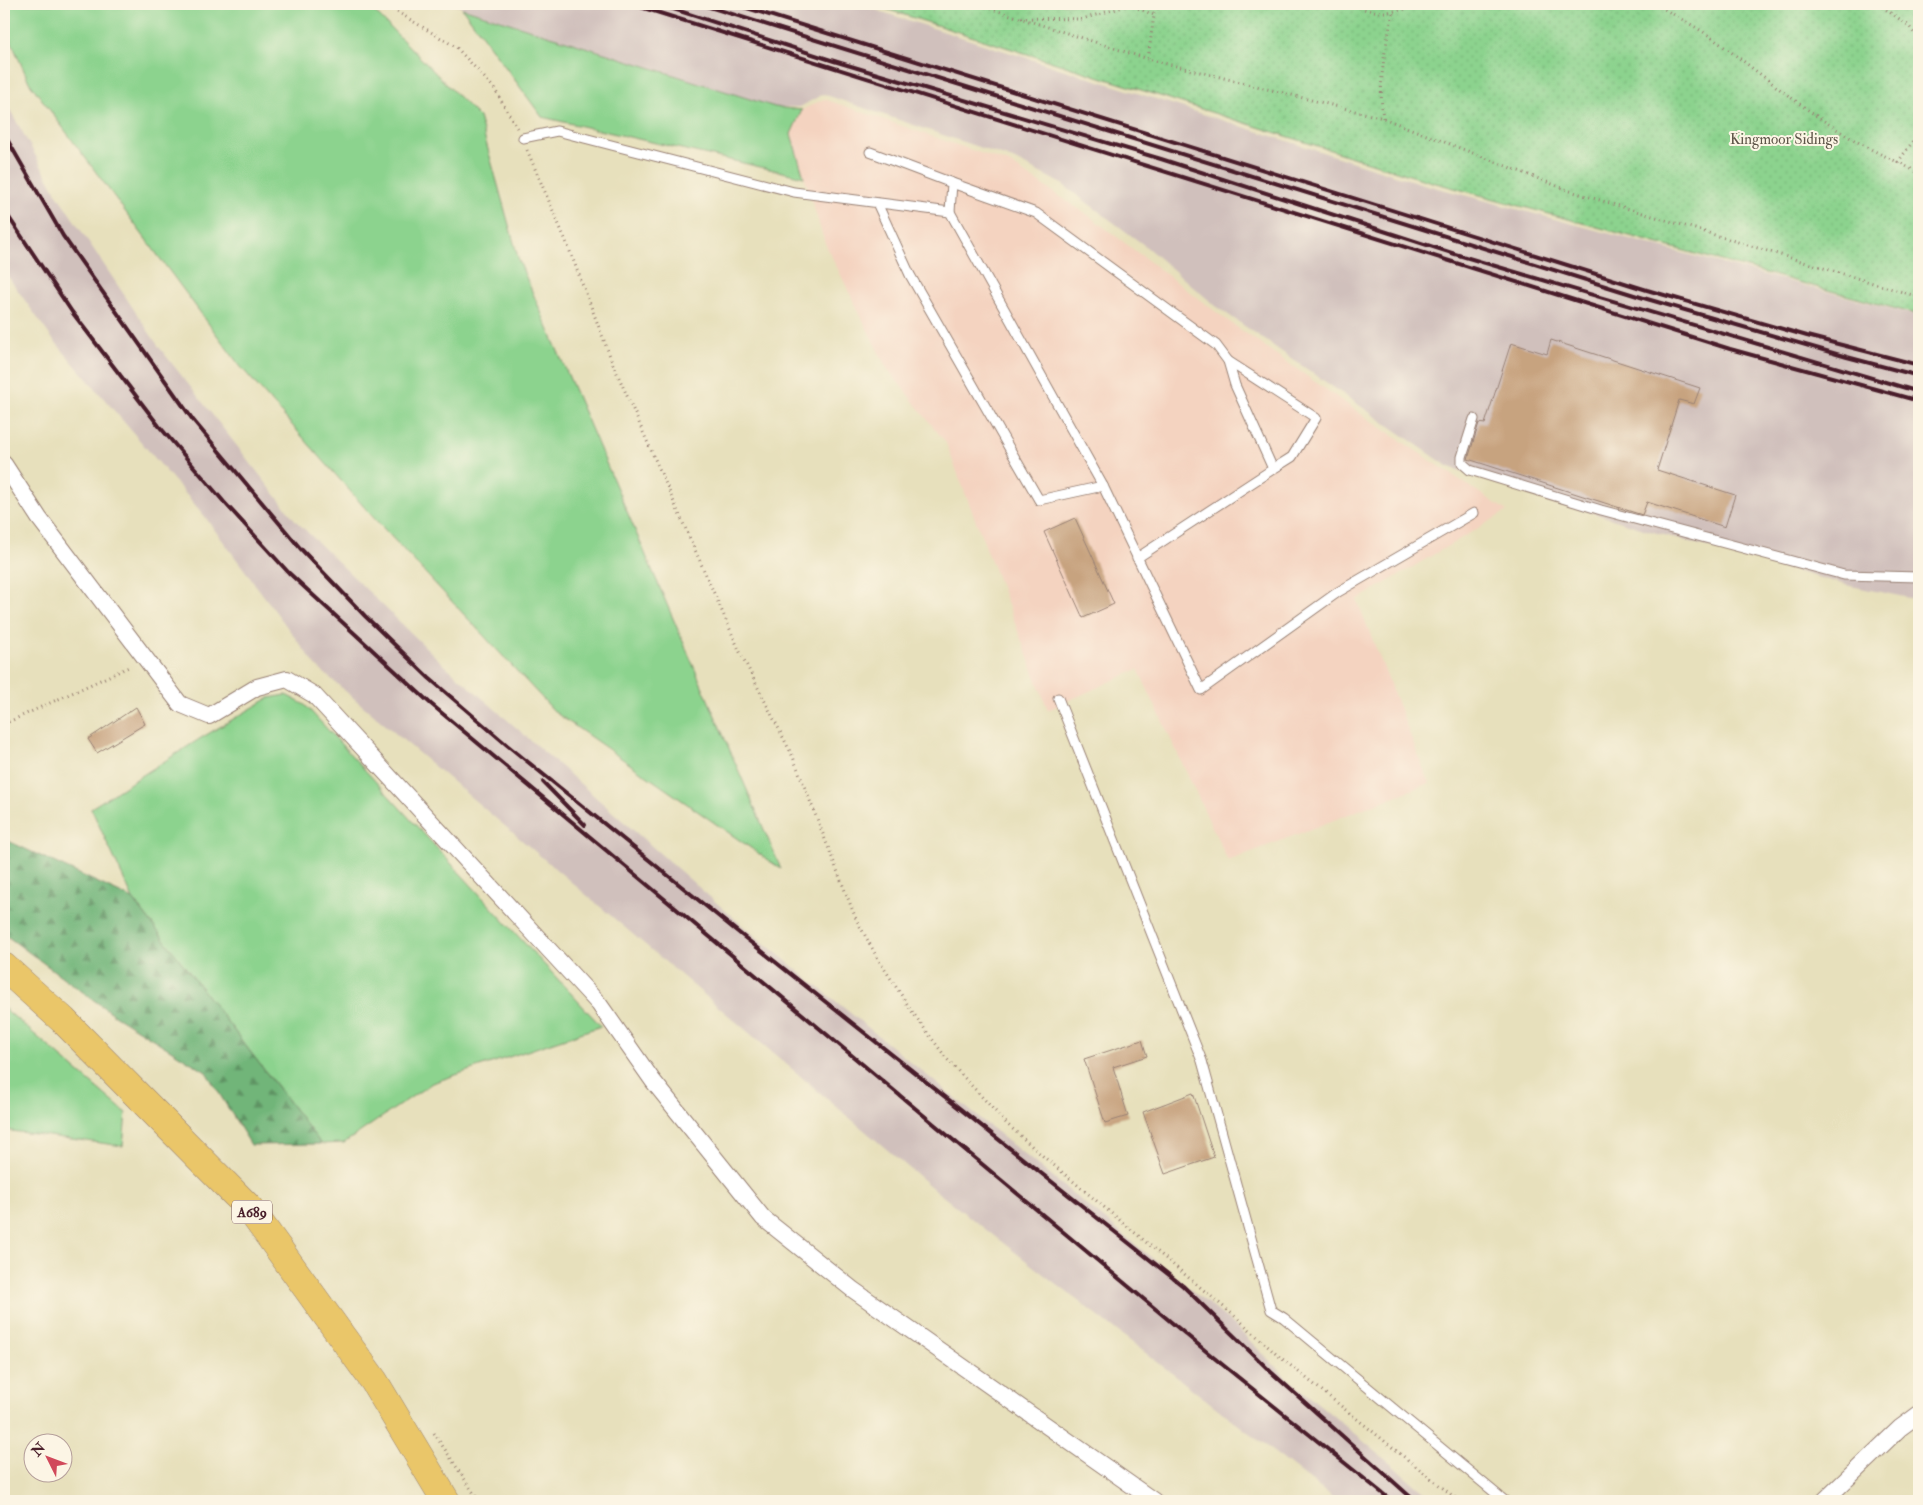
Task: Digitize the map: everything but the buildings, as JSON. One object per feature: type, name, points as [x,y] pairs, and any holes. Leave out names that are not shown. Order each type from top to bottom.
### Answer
[{"type":"highway","name":"A689","points":[[4,967],[63,1020],[249,1208],[374,1381],[446,1501]]},
{"type":"street","points":[[4,464],[40,518],[180,704],[209,716],[257,687],[288,679],[314,695],[599,1004],[653,1081],[763,1218],[852,1289],[1154,1501]]},
{"type":"street","points":[[1824,1501],[1900,1428],[1919,1414]]},
{"type":"lane","points":[[523,138],[557,130],[794,192],[950,212]]},
{"type":"lane","points":[[870,152],[1036,213],[1216,345],[1228,362],[1235,385],[1273,469]]},
{"type":"lane","points":[[952,183],[950,212],[1102,486],[1201,690],[1338,592],[1474,513]]},
{"type":"lane","points":[[877,203],[910,275],[1039,500],[1102,486]]},
{"type":"lane","points":[[1137,558],[1292,456],[1316,418],[1228,362]]},
{"type":"lane","points":[[1474,419],[1462,457],[1462,463],[1470,470],[1610,513],[1844,575],[1919,577]]},
{"type":"lane","points":[[1058,698],[1202,1061],[1271,1310],[1284,1318],[1505,1501]]},
{"type":"path","points":[[384,4],[456,47],[494,88],[523,138],[566,241],[613,364],[740,652],[793,757],[856,919],[878,959],[913,1013],[947,1059],[1007,1124],[1237,1318],[1282,1359],[1459,1501]]},
{"type":"path","points":[[976,4],[1148,59],[1383,118],[1570,191],[1919,297]]},
{"type":"path","points":[[1017,18],[1082,19],[1129,4],[1154,16]]},
{"type":"path","points":[[1148,59],[1154,16],[1160,4]]},
{"type":"path","points":[[1350,4],[1361,8],[1393,13],[1422,4]]},
{"type":"path","points":[[1656,4],[1705,33],[1798,104],[1866,148],[1919,173]]},
{"type":"path","points":[[1878,4],[1908,25],[1919,39]]},
{"type":"path","points":[[1383,118],[1380,92],[1386,44],[1393,13]]},
{"type":"path","points":[[1898,162],[1919,134]]},
{"type":"path","points":[[4,724],[146,658]]},
{"type":"shaded area","points":[[451,4],[857,4],[1423,184],[1919,316],[1919,600],[1846,585],[1650,531],[1449,467],[1217,307],[1144,245],[1062,184],[1013,159],[823,94],[800,107],[775,107]]},
{"type":"shaded area","points":[[4,99],[58,196],[159,347],[296,521],[441,662],[743,926],[1232,1323],[1284,1375],[1435,1501],[1337,1501],[936,1191],[317,667],[202,513],[51,337],[4,271]]},
{"type":"shaded area","points":[[824,99],[1009,163],[1088,215],[1224,318],[1374,423],[1507,511],[1357,600],[1429,783],[1228,861],[1138,669],[1048,710],[946,443],[886,367],[825,243],[791,134],[802,110]]},
{"type":"green space","points":[[4,4],[367,4],[479,117],[519,261],[781,869],[556,713],[372,516],[240,366],[29,82],[4,25]]},
{"type":"green space","name":"Kingmoor Sidings","points":[[870,4],[1919,4],[1919,315],[1425,180]]},
{"type":"green space","points":[[462,8],[775,107],[802,110],[791,134],[804,177],[542,117]]},
{"type":"green space","points":[[286,695],[305,705],[601,1026],[432,1083],[344,1143],[321,1144],[133,899],[91,808],[201,738],[269,698]]},
{"type":"green space","points":[[4,839],[133,899],[321,1144],[251,1145],[206,1072],[114,1015],[4,934]]},
{"type":"green space","points":[[4,1008],[126,1113],[123,1146],[4,1130]]},
{"type":"railway","points":[[631,4],[1730,349],[1919,401]]},
{"type":"railway","points":[[658,4],[834,61],[1161,159],[1455,254],[1919,392]]},
{"type":"railway","points":[[700,4],[1647,299],[1919,376]]},
{"type":"railway","points":[[734,4],[1647,290],[1807,336],[1919,365]]},
{"type":"railway","points":[[4,134],[63,236],[193,420],[300,548],[365,616],[429,678],[507,745],[744,937],[1183,1286],[1271,1372],[1415,1501]]},
{"type":"railway","points":[[4,210],[72,312],[159,426],[224,502],[289,573],[431,704],[1213,1357],[1392,1501]]},
{"type":"railway","points":[[543,782],[585,825]]}]
